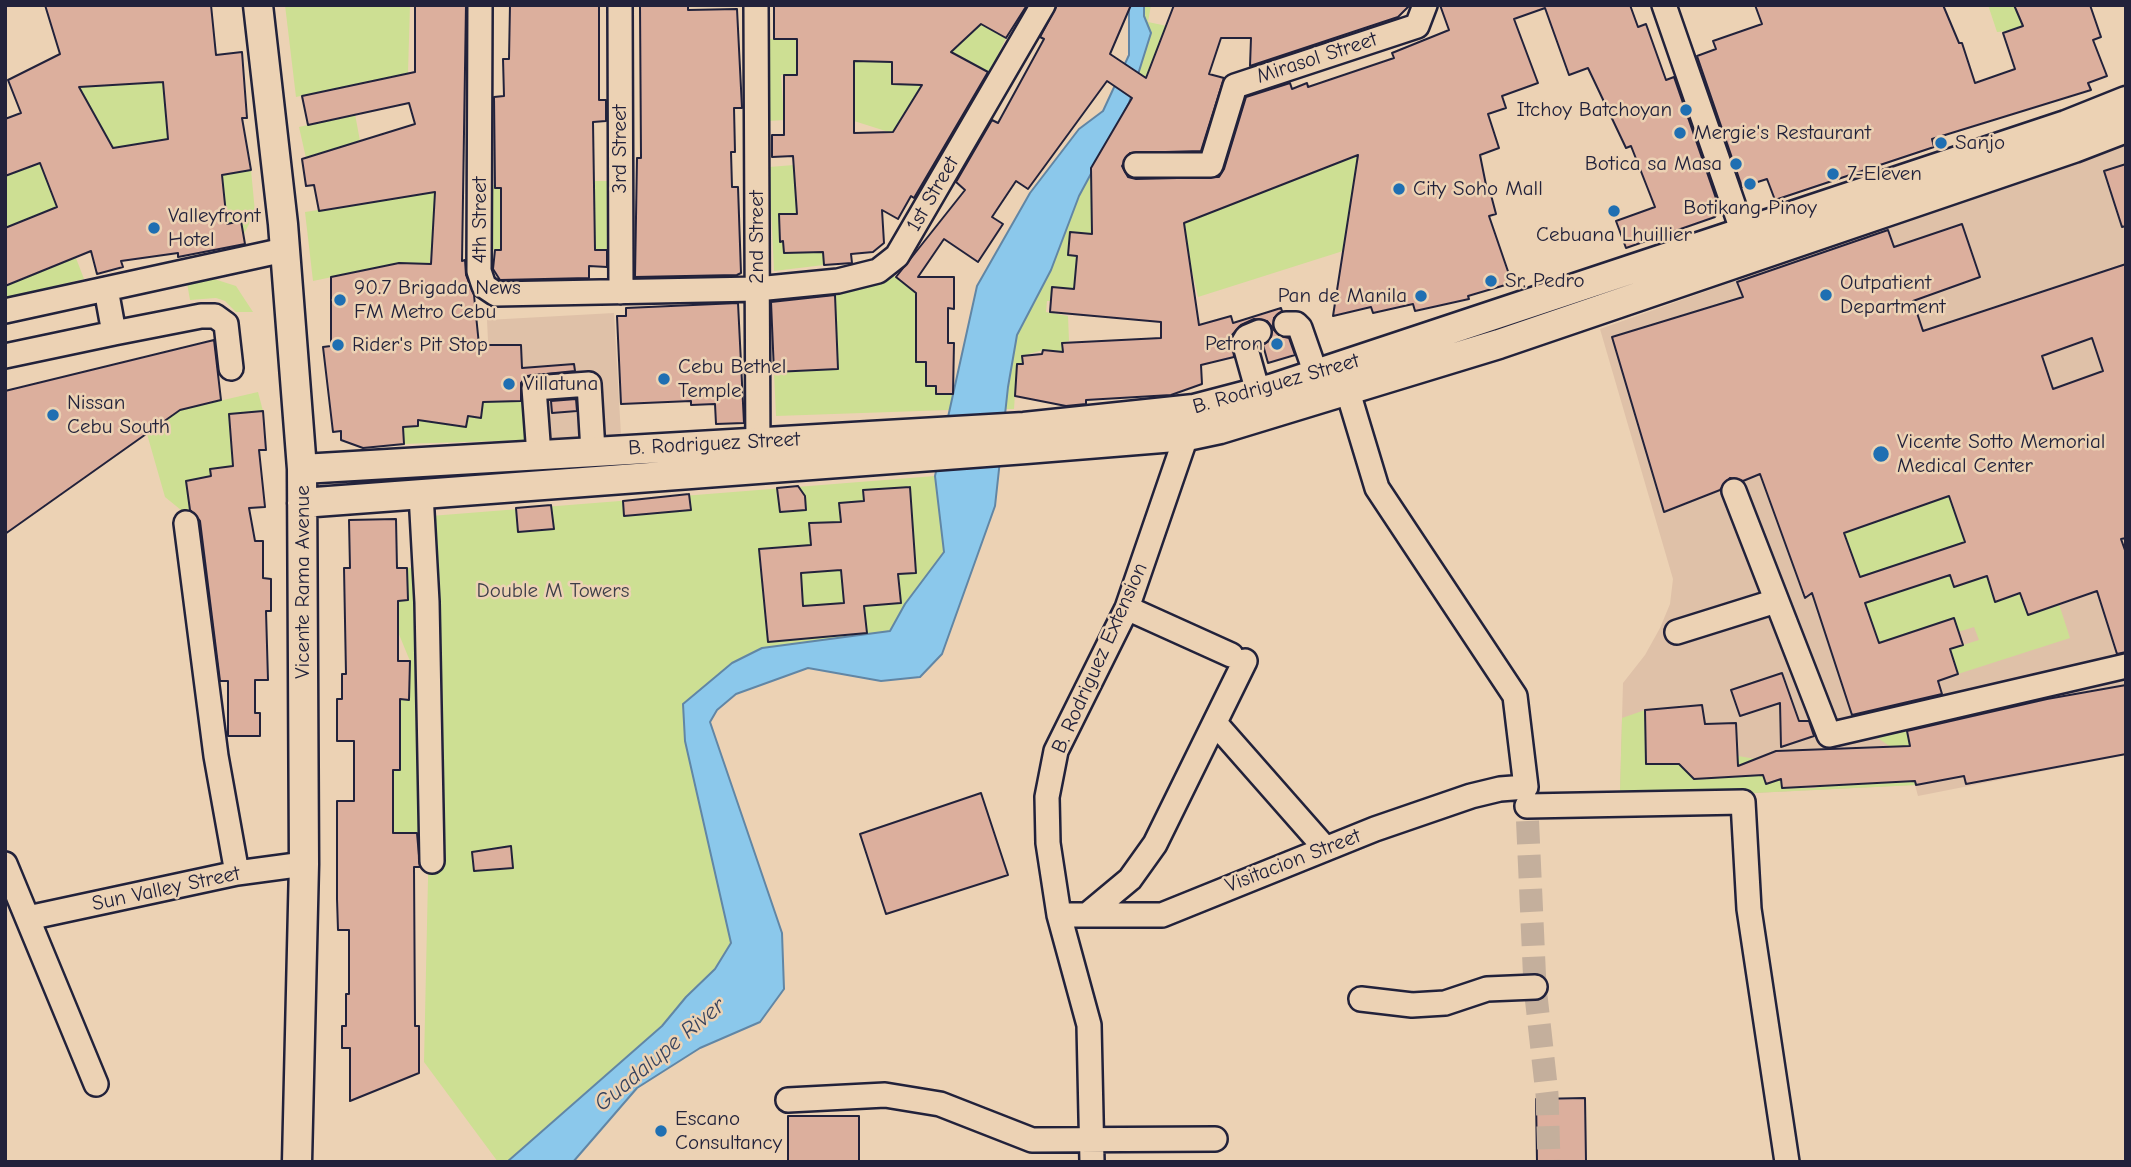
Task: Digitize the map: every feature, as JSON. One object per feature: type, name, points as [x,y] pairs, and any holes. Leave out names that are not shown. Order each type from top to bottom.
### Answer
[{"type":"main road","name":"Vicente Rama Avenue","points":[[258,5],[284,250],[302,469],[304,864],[297,1162]]},
{"type":"main road","name":"B. Rodriguez Street","points":[[2070,137],[2126,101]]},
{"type":"main road","name":"B. Rodriguez Street","points":[[302,503],[421,494],[758,455],[1025,438],[1187,436],[1348,392],[1748,246],[2070,137],[2126,128]]},
{"type":"main road","name":"B. Rodriguez Street","points":[[1025,438],[1194,409],[1258,393],[1748,246]]},
{"type":"main road","name":"B. Rodriguez Street","points":[[302,469],[593,452],[758,455]]},
{"type":"street","name":"4th Street","points":[[480,5],[480,271],[484,286],[496,295],[757,289]]},
{"type":"street","name":"3rd Street","points":[[620,5],[621,292]]},
{"type":"street","name":"2nd Street","points":[[756,5],[758,455]]},
{"type":"street","name":"1st Street","points":[[757,289],[838,281],[878,271],[897,256],[1043,5]]},
{"type":"street","name":"Mirasol Street","points":[[1136,165],[1212,164],[1235,86],[1417,26],[1425,5]]},
{"type":"street","points":[[1664,5],[1748,246]]},
{"type":"street","points":[[5,311],[284,250]]},
{"type":"street","points":[[106,289],[114,333]]},
{"type":"street","points":[[5,356],[201,316],[215,316],[226,324],[232,368]]},
{"type":"street","points":[[1286,324],[1296,324],[1300,328],[1316,374]]},
{"type":"street","points":[[1258,393],[1244,342],[1247,337],[1259,332]]},
{"type":"street","points":[[538,455],[534,388],[589,384],[593,452]]},
{"type":"street","points":[[1348,392],[1377,488],[1515,696],[1527,797]]},
{"type":"street","name":"B. Rodriguez Extension","points":[[1092,1152],[1089,1025],[1059,915],[1048,843],[1047,809],[1056,751],[1127,608],[1194,409]]},
{"type":"street","points":[[1734,491],[1829,735],[2126,666]]},
{"type":"street","points":[[421,494],[427,603],[432,861]]},
{"type":"street","points":[[186,523],[216,755],[237,873]]},
{"type":"street","points":[[1677,632],[1776,601]]},
{"type":"street","points":[[1088,914],[1130,879],[1155,844],[1214,723],[1238,659],[1127,608]]},
{"type":"street","points":[[1214,723],[1325,848]]},
{"type":"street","name":"Visitacion Street","points":[[1059,915],[1162,915],[1325,848],[1471,796],[1500,789],[1527,797],[1743,802],[1749,909],[1787,1162]]},
{"type":"street","points":[[5,864],[96,1084]]},
{"type":"street","name":"Sun Valley Street","points":[[28,918],[237,873],[304,864]]},
{"type":"street","points":[[1361,999],[1412,1005],[1445,1003],[1487,989],[1535,987]]},
{"type":"street","points":[[788,1100],[885,1095],[940,1104],[1032,1140],[1092,1152],[1214,1139]]},
{"type":"shaded area","name":"Vicente Sotto Memorial Medical Center","points":[[2126,142],[2126,755],[1918,796],[1915,785],[1754,793],[1620,791],[1623,683],[1645,655],[1660,628],[1670,604],[1673,579],[1600,329]]},
{"type":"shaded area","points":[[614,313],[621,435],[493,442],[487,320]]},
{"type":"green space","points":[[285,5],[410,5],[408,73],[296,97]]},
{"type":"green space","points":[[1144,5],[1151,5],[1148,22],[1167,26],[1134,105],[1129,103],[1151,33],[1144,16]]},
{"type":"green space","points":[[1988,5],[2016,5],[2022,23],[2054,11],[2059,27],[1997,32]]},
{"type":"green space","points":[[981,24],[1006,38],[989,73],[951,52]]},
{"type":"green space","points":[[864,37],[892,62],[892,84],[921,85],[892,133],[854,121],[854,64],[797,64],[797,75],[781,75],[784,120],[769,121],[766,39]]},
{"type":"green space","points":[[163,83],[169,139],[120,147],[112,147],[79,87]]},
{"type":"green space","points":[[355,114],[360,141],[306,158],[299,127]]},
{"type":"green space","points":[[1358,155],[1343,251],[1198,297],[1181,223]]},
{"type":"green space","points":[[40,164],[84,279],[5,298],[5,176]]},
{"type":"green space","points":[[794,165],[821,222],[824,265],[774,271],[769,167]]},
{"type":"green space","points":[[251,170],[255,212],[243,236],[240,221],[227,224],[223,183],[207,185],[196,179]]},
{"type":"green space","points":[[1091,173],[1094,234],[1070,233],[1068,254],[1077,256],[1074,288],[1052,288],[1051,301],[1047,301],[1046,312],[1068,316],[1069,341],[1062,343],[1063,352],[1043,350],[1022,356],[1023,364],[1017,364],[1014,409],[1005,409],[1017,335],[1051,270],[1079,196]]},
{"type":"green space","points":[[595,181],[615,181],[615,250],[595,250]]},
{"type":"green space","points":[[486,185],[501,185],[501,250],[486,250]]},
{"type":"green space","points":[[438,192],[430,260],[435,286],[413,351],[413,263],[399,263],[313,281],[305,212]]},
{"type":"green space","points":[[894,276],[916,293],[916,361],[931,362],[926,386],[936,386],[936,393],[953,394],[949,410],[776,416],[774,372],[838,369],[834,292]]},
{"type":"green space","points":[[211,278],[236,286],[253,312],[236,312],[225,301],[216,298],[190,300],[187,283]]},
{"type":"green space","points":[[488,369],[496,401],[523,401],[525,440],[404,444],[403,427],[418,426],[425,410],[481,418]]},
{"type":"green space","points":[[258,392],[263,411],[229,414],[232,452],[244,464],[210,469],[211,476],[186,481],[192,519],[165,497],[147,434],[180,410]]},
{"type":"green space","name":"Double M Towers","points":[[935,476],[944,552],[905,604],[890,631],[762,648],[732,663],[683,704],[685,741],[731,942],[715,969],[686,997],[662,1026],[507,1162],[498,1162],[424,1062],[429,833],[393,833],[392,770],[400,769],[400,699],[409,700],[410,661],[398,632],[398,601],[408,600],[407,568],[419,567],[418,517]]},
{"type":"green space","points":[[1949,496],[1955,512],[1978,543],[1946,548],[1845,582],[1851,554],[1844,533]]},
{"type":"green space","points":[[1950,575],[1987,576],[1995,601],[2020,593],[2028,615],[2059,604],[2070,638],[1958,674],[1950,649],[1979,640],[1974,627],[1958,632],[1953,618],[1879,643],[1865,603]]},
{"type":"green space","points":[[1942,694],[1947,717],[1906,725],[1916,785],[1754,793],[1620,791],[1622,718],[1645,710],[1646,764],[1679,764],[1694,779],[1739,777],[1738,756],[1756,759],[1766,784],[1781,779],[1782,788],[1816,788],[1817,784],[1891,747],[1855,723]]},
{"type":"water","name":"Guadalupe River","points":[[1129,5],[1144,5],[1144,16],[1151,33],[1129,103],[1079,196],[1051,270],[1017,335],[1008,387],[995,506],[942,654],[920,677],[881,681],[808,668],[736,694],[717,710],[710,722],[782,933],[784,989],[760,1022],[700,1048],[637,1088],[573,1162],[507,1162],[662,1026],[686,997],[715,969],[731,943],[685,741],[683,704],[732,663],[762,648],[890,631],[905,604],[944,552],[935,476],[977,286],[1030,193],[1079,129],[1103,111],[1129,55]]},
{"type":"building","points":[[45,5],[211,5],[216,55],[242,52],[247,118],[242,118],[251,170],[222,175],[227,224],[241,221],[245,244],[178,257],[178,253],[121,261],[123,267],[97,274],[91,251],[5,286],[5,228],[57,207],[40,163],[5,176],[5,119],[21,113],[8,80],[60,54]],"holes":[[[163,82],[168,139],[113,148],[79,87]]]},
{"type":"building","points":[[415,5],[466,5],[462,261],[465,260],[466,275],[474,295],[479,345],[521,345],[522,368],[574,364],[575,371],[527,376],[521,383],[521,401],[483,402],[481,418],[468,416],[466,427],[418,420],[418,426],[403,427],[404,444],[363,448],[341,440],[341,431],[333,432],[323,347],[331,346],[331,277],[399,263],[431,264],[435,192],[319,211],[314,185],[306,186],[302,159],[415,124],[409,103],[308,125],[302,96],[415,72]]},
{"type":"building","points":[[510,5],[599,5],[599,100],[606,100],[606,121],[593,122],[595,250],[607,250],[607,267],[589,266],[589,278],[500,280],[493,269],[495,250],[501,250],[501,188],[495,188],[494,97],[504,96],[503,59],[509,59]]},
{"type":"building","points":[[640,5],[688,5],[688,10],[737,9],[742,108],[734,108],[735,152],[731,152],[732,187],[738,187],[741,273],[737,275],[635,277],[637,158],[641,158]]},
{"type":"building","points":[[774,5],[1027,5],[1006,38],[981,24],[951,52],[988,72],[914,198],[911,196],[898,219],[882,210],[884,243],[873,252],[851,254],[852,263],[824,265],[823,252],[784,253],[783,241],[780,242],[779,214],[797,214],[793,156],[772,157],[772,135],[784,135],[784,75],[797,75],[797,39],[774,39]],"holes":[[[854,61],[892,62],[892,84],[922,85],[893,132],[854,133]]]},
{"type":"building","points":[[1057,5],[1131,5],[1110,54],[1146,78],[1174,5],[1410,5],[1398,17],[1250,66],[1251,38],[1221,38],[1209,74],[1224,78],[1201,151],[1130,153],[1122,166],[1128,177],[1136,179],[1219,177],[1224,169],[1246,97],[1290,83],[1292,89],[1307,83],[1308,87],[1394,58],[1392,53],[1449,30],[1440,5],[1630,5],[1638,27],[1646,24],[1666,80],[1674,77],[1719,207],[1715,217],[1626,248],[1616,221],[1655,207],[1631,146],[1626,148],[1588,68],[1569,75],[1545,8],[1514,19],[1538,83],[1502,96],[1506,108],[1488,114],[1499,148],[1480,155],[1488,195],[1491,195],[1496,214],[1489,216],[1512,283],[1468,296],[1469,299],[1415,311],[1413,304],[1373,313],[1371,307],[1333,316],[1358,155],[1184,223],[1199,325],[1231,316],[1233,323],[1281,308],[1282,311],[1274,318],[1274,330],[1280,336],[1289,338],[1295,355],[1268,363],[1263,345],[1270,340],[1272,327],[1267,321],[1254,319],[1241,325],[1232,335],[1234,357],[1201,365],[1202,384],[1171,395],[1086,400],[1086,404],[1066,406],[1015,396],[1017,364],[1023,364],[1022,356],[1042,354],[1043,350],[1063,352],[1062,343],[1161,338],[1161,322],[1050,312],[1052,287],[1074,289],[1077,256],[1068,255],[1070,232],[1092,234],[1091,168],[1132,98],[1107,81],[1028,189],[1016,181],[992,217],[1003,224],[978,262],[944,239],[918,277],[954,277],[954,309],[948,308],[948,343],[954,343],[953,394],[936,394],[936,386],[926,386],[926,362],[916,362],[916,293],[896,277],[965,190],[956,182],[992,120],[998,123],[1044,39],[1040,37]]},
{"type":"building","points":[[1755,5],[1943,5],[1959,43],[1962,43],[1975,83],[2015,69],[2003,33],[2023,26],[2014,5],[2090,5],[2101,37],[2093,40],[2107,76],[2088,83],[2091,90],[1932,139],[1934,147],[1775,200],[1767,179],[1742,187],[1697,56],[1716,49],[1713,41],[1762,24]]},
{"type":"building","points":[[2126,164],[2126,226],[2122,227],[2104,171]]},
{"type":"building","points":[[1962,224],[1980,277],[1913,301],[1923,331],[2126,264],[2126,538],[2121,539],[2126,553],[2126,652],[2117,654],[2097,591],[2028,615],[2020,593],[1995,602],[1987,576],[1954,587],[1950,575],[1865,603],[1879,643],[1954,618],[1963,645],[1950,649],[1958,674],[1938,681],[1942,694],[1852,715],[1812,593],[1805,598],[1760,474],[1743,481],[1730,478],[1720,490],[1664,512],[1612,337],[1743,297],[1737,282],[1888,230],[1894,247]],"holes":[[[2092,338],[2103,371],[2053,389],[2042,356]],[[1949,496],[1965,542],[1860,577],[1844,533]]]},
{"type":"building","points":[[835,295],[838,369],[774,372],[771,302]]},
{"type":"building","points":[[738,303],[744,423],[716,424],[715,404],[691,405],[691,401],[621,404],[617,316],[626,316],[626,308]]},
{"type":"building","points":[[214,340],[221,400],[180,410],[5,534],[5,391]]},
{"type":"building","points":[[576,399],[577,411],[552,413],[551,401]]},
{"type":"building","points":[[263,411],[266,450],[259,450],[265,507],[249,508],[255,541],[263,541],[263,578],[271,579],[271,611],[266,611],[268,680],[255,680],[255,713],[260,713],[260,736],[228,736],[228,681],[220,681],[200,521],[190,510],[186,481],[211,476],[210,469],[233,466],[229,414]]},
{"type":"building","points":[[798,486],[805,496],[806,510],[780,512],[777,488]]},
{"type":"building","points":[[910,487],[916,573],[898,574],[901,603],[864,606],[867,633],[768,642],[759,549],[811,545],[809,523],[841,522],[839,503],[864,501],[863,490]],"holes":[[[841,570],[844,603],[803,606],[801,573]]]},
{"type":"building","points":[[689,494],[691,510],[624,516],[623,501]]},
{"type":"building","points":[[551,505],[554,529],[518,532],[516,508]]},
{"type":"building","points":[[396,519],[397,568],[407,568],[408,600],[398,601],[398,661],[410,661],[409,700],[400,699],[400,770],[393,770],[393,833],[417,833],[420,867],[414,867],[415,1026],[419,1026],[419,1073],[350,1101],[350,1048],[342,1048],[342,1026],[346,1026],[346,994],[349,994],[349,930],[338,930],[337,899],[337,801],[354,801],[354,741],[337,741],[337,699],[342,699],[342,674],[346,674],[344,568],[350,568],[349,520]]},
{"type":"building","points":[[1782,673],[1799,721],[1809,721],[1814,736],[1781,747],[1780,703],[1740,716],[1731,690]]},
{"type":"building","points":[[2126,685],[2126,754],[1966,784],[1964,776],[1916,785],[1915,781],[1782,788],[1781,779],[1766,784],[1763,775],[1694,779],[1679,764],[1646,764],[1645,710],[1702,705],[1705,724],[1736,723],[1738,766],[1776,751],[1910,746],[1907,731],[2047,699]]},
{"type":"building","points":[[981,793],[1008,875],[886,914],[860,834]]},
{"type":"building","points":[[511,846],[513,868],[474,871],[472,852]]},
{"type":"building","points":[[1585,1098],[1586,1162],[1537,1162],[1536,1099]]},
{"type":"building","points":[[788,1116],[859,1116],[859,1162],[788,1162]]},
{"type":"tunnel","points":[[1526,787],[1535,987],[1547,1094],[1549,1162]]},
{"type":"place","name":"Itchoy Batchoyan","points":[[1686,110]]},
{"type":"place","name":"Mergie's Restaurant","points":[[1680,133]]},
{"type":"place","name":"Sanjo","points":[[1941,143]]},
{"type":"place","name":"Botica sa Masa","points":[[1736,164]]},
{"type":"place","name":"7-Eleven","points":[[1833,174]]},
{"type":"place","name":"Botikang Pinoy","points":[[1750,184]]},
{"type":"place","name":"City Soho Mall","points":[[1399,189]]},
{"type":"place","name":"Cebuana Lhuillier","points":[[1614,211]]},
{"type":"place","name":"Valleyfront Hotel","points":[[154,228]]},
{"type":"place","name":"Sr. Pedro","points":[[1491,281]]},
{"type":"place","name":"Outpatient Department","points":[[1826,295]]},
{"type":"place","name":"Pan de Manila","points":[[1421,296]]},
{"type":"place","name":"90.7 Brigada News FM Metro Cebu","points":[[340,300]]},
{"type":"place","name":"Petron","points":[[1277,344]]},
{"type":"place","name":"Rider's Pit Stop","points":[[338,345]]},
{"type":"place","name":"Cebu Bethel Temple","points":[[664,379]]},
{"type":"place","name":"Villatuna","points":[[509,384]]},
{"type":"place","name":"Nissan Cebu South","points":[[53,415]]},
{"type":"place","name":"Vicente Sotto Memorial Medical Center","points":[[1881,454]]},
{"type":"place","name":"Escano Consultancy","points":[[661,1131]]}]
